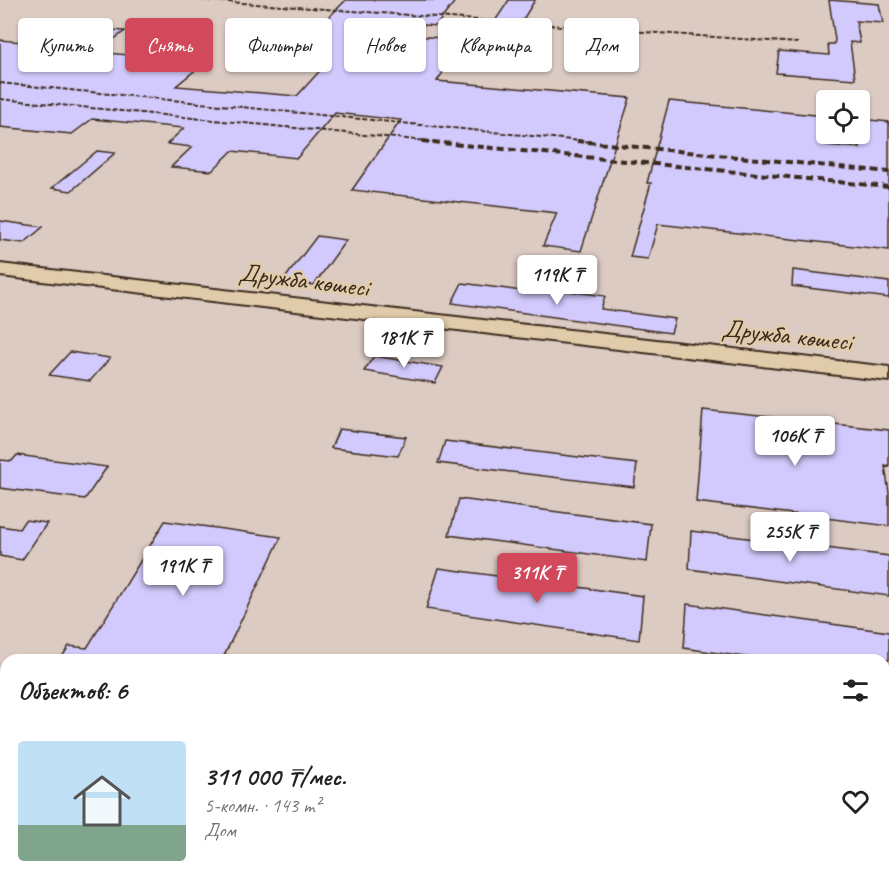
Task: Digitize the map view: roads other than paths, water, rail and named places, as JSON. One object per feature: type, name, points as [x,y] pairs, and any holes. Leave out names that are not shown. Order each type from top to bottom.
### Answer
[{"type":"street","name":"Дружба көшесі","points":[[0,270],[889,374]]},
{"type":"railway","points":[[200,0],[798,43]]},
{"type":"railway","points":[[0,83],[592,142]]},
{"type":"railway","points":[[0,99],[437,142]]},
{"type":"railway","points":[[422,141],[889,187]]},
{"type":"railway","points":[[577,141],[889,172]]}]
